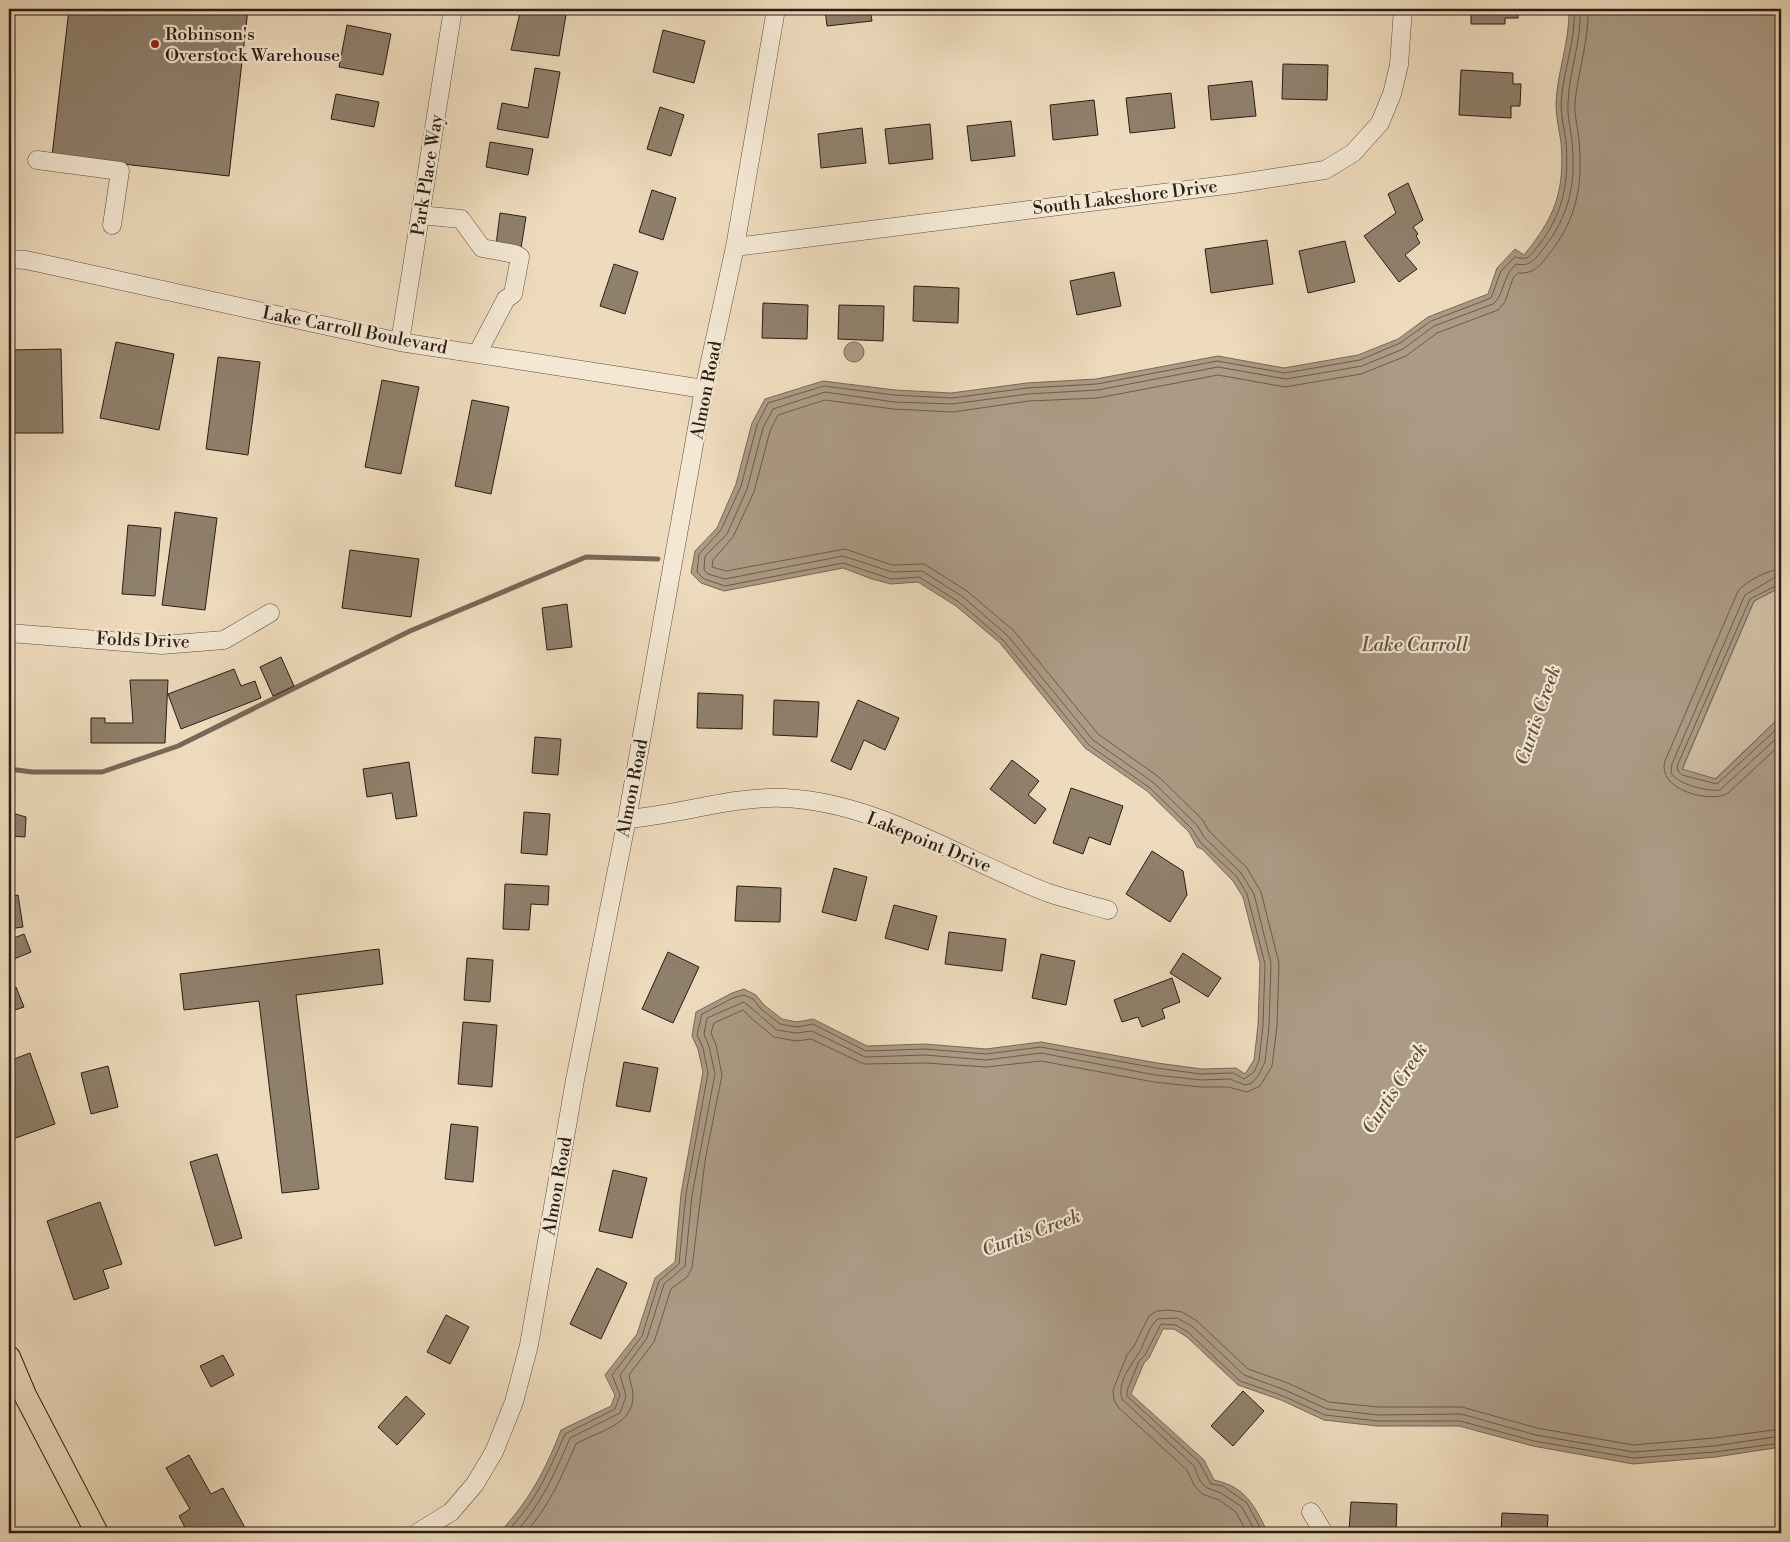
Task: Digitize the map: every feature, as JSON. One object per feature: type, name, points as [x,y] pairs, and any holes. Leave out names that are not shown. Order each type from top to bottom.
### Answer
[{"type":"main road","points":[[9,1357],[25,1395],[97,1533]]},
{"type":"street","name":"Park Place Way","points":[[400,342],[453,9]]},
{"type":"street","name":"Almon Road","points":[[417,1533],[451,1512],[475,1484],[494,1452],[514,1402],[528,1345],[575,1080],[627,819],[704,389],[735,248],[776,9]]},
{"type":"street","name":"South Lakeshore Drive","points":[[735,248],[1234,184],[1325,170],[1353,153],[1380,123],[1392,94],[1399,65],[1403,9]]},
{"type":"street","points":[[37,160],[120,171],[112,225]]},
{"type":"street","points":[[420,215],[461,219],[482,248],[515,254],[520,257],[513,294],[506,298],[477,354]]},
{"type":"street","name":"Lake Carroll Boulevard","points":[[9,259],[26,260],[400,342],[704,389]]},
{"type":"street","name":"Folds Drive","points":[[9,632],[162,644],[224,640],[270,613]]},
{"type":"street","name":"Lakepoint Drive","points":[[627,819],[652,817],[739,801],[782,798],[822,802],[890,822],[1047,892],[1108,910]]},
{"type":"street","points":[[1311,1512],[1324,1533]]},
{"type":"shaded area","points":[[1781,587],[1781,716],[1715,779],[1682,770],[1754,601]]},
{"type":"water","name":"Lake Carroll","points":[[1569,9],[1781,9],[1781,587],[1754,601],[1682,769],[1716,779],[1781,716],[1781,1447],[1716,1457],[1633,1464],[1533,1446],[1459,1426],[1377,1426],[1324,1420],[1281,1400],[1238,1385],[1187,1337],[1174,1329],[1163,1329],[1149,1358],[1144,1363],[1131,1394],[1204,1460],[1214,1480],[1234,1487],[1248,1499],[1268,1533],[499,1533],[528,1497],[549,1459],[561,1430],[611,1406],[615,1395],[605,1375],[637,1334],[655,1278],[675,1262],[681,1194],[703,1072],[698,1049],[692,1036],[696,1012],[732,993],[744,989],[756,995],[764,1005],[782,1019],[797,1022],[813,1019],[867,1046],[925,1044],[986,1049],[1041,1042],[1157,1063],[1202,1069],[1236,1068],[1245,1074],[1254,1060],[1258,1025],[1260,963],[1243,897],[1233,881],[1202,849],[1197,847],[1189,832],[1147,791],[1085,748],[1000,643],[956,606],[918,582],[891,584],[843,568],[724,591],[701,583],[691,573],[695,551],[717,528],[736,484],[752,423],[765,399],[823,381],[895,390],[951,393],[1027,383],[1096,379],[1218,356],[1284,368],[1358,355],[1398,339],[1428,317],[1488,294],[1497,268],[1515,249],[1524,255],[1535,241],[1550,215],[1556,203],[1561,175],[1561,142],[1556,104],[1568,33]]},
{"type":"water","points":[[854,342],[861,345],[864,352],[861,359],[854,362],[847,359],[844,352],[847,345]]},
{"type":"building","points":[[69,9],[248,9],[229,176],[52,156]]},
{"type":"building","points":[[521,9],[567,9],[559,56],[511,50]]},
{"type":"building","points":[[825,9],[870,9],[872,21],[827,26]]},
{"type":"building","points":[[921,9],[963,9],[921,14]]},
{"type":"building","points":[[1471,9],[1518,9],[1518,18],[1505,18],[1505,24],[1471,24]]},
{"type":"building","points":[[347,25],[391,34],[383,75],[339,67]]},
{"type":"building","points":[[663,30],[705,41],[694,83],[653,72]]},
{"type":"building","points":[[1283,64],[1328,65],[1327,100],[1282,99]]},
{"type":"building","points":[[535,68],[560,72],[548,138],[497,129],[502,103],[528,108]]},
{"type":"building","points":[[1461,70],[1513,73],[1513,84],[1521,84],[1520,106],[1511,106],[1511,118],[1459,115]]},
{"type":"building","points":[[1252,81],[1256,116],[1211,120],[1208,86]]},
{"type":"building","points":[[1171,93],[1175,128],[1130,133],[1126,98]]},
{"type":"building","points":[[336,94],[379,102],[374,127],[331,119]]},
{"type":"building","points":[[1094,100],[1098,135],[1053,140],[1050,105]]},
{"type":"building","points":[[660,107],[684,115],[671,156],[647,149]]},
{"type":"building","points":[[1011,121],[1015,156],[971,161],[967,126]]},
{"type":"building","points":[[930,124],[933,159],[889,164],[885,129]]},
{"type":"building","points":[[862,128],[866,163],[821,168],[818,134]]},
{"type":"building","points":[[490,142],[533,149],[528,175],[486,167]]},
{"type":"building","points":[[1408,183],[1423,220],[1413,227],[1418,234],[1416,236],[1420,243],[1405,255],[1417,269],[1399,282],[1364,236],[1396,213],[1388,194]]},
{"type":"building","points":[[652,190],[676,198],[663,240],[639,232]]},
{"type":"building","points":[[500,213],[526,217],[521,248],[496,245]]},
{"type":"building","points":[[1267,240],[1273,284],[1211,293],[1205,249]]},
{"type":"building","points":[[1345,241],[1355,282],[1308,293],[1299,251]]},
{"type":"building","points":[[614,264],[638,272],[625,314],[600,306]]},
{"type":"building","points":[[1114,272],[1121,306],[1077,315],[1070,281]]},
{"type":"building","points":[[914,286],[959,288],[958,323],[913,321]]},
{"type":"building","points":[[763,303],[808,305],[807,339],[762,338]]},
{"type":"building","points":[[839,305],[884,306],[883,341],[838,339]]},
{"type":"building","points":[[116,342],[174,354],[159,430],[100,418]]},
{"type":"building","points":[[61,349],[63,433],[9,433],[9,350]]},
{"type":"building","points":[[218,357],[260,362],[248,455],[206,449]]},
{"type":"building","points":[[382,380],[419,387],[401,474],[365,467]]},
{"type":"building","points":[[472,400],[509,407],[491,494],[455,486]]},
{"type":"building","points":[[175,512],[217,518],[205,610],[162,605]]},
{"type":"building","points":[[128,525],[161,528],[155,596],[122,594]]},
{"type":"building","points":[[350,550],[419,559],[411,617],[342,608]]},
{"type":"building","points":[[567,604],[572,647],[547,650],[542,608]]},
{"type":"building","points":[[9,657],[12,658],[9,713]]},
{"type":"building","points":[[281,657],[294,686],[273,696],[260,667]]},
{"type":"building","points":[[234,669],[241,686],[255,681],[261,698],[181,729],[168,694]]},
{"type":"building","points":[[130,680],[168,680],[165,743],[91,743],[91,718],[105,718],[105,723],[133,723]]},
{"type":"building","points":[[698,693],[743,695],[742,729],[697,728]]},
{"type":"building","points":[[774,700],[819,702],[817,737],[773,735]]},
{"type":"building","points":[[858,700],[899,718],[885,750],[864,740],[851,770],[831,761]]},
{"type":"building","points":[[535,737],[561,739],[558,775],[532,773]]},
{"type":"building","points":[[1012,760],[1039,781],[1028,795],[1046,809],[1035,824],[990,789]]},
{"type":"building","points":[[409,762],[417,816],[396,819],[392,793],[367,797],[363,769]]},
{"type":"building","points":[[1071,788],[1123,806],[1110,845],[1089,837],[1083,854],[1053,843]]},
{"type":"building","points":[[9,812],[26,817],[25,837],[9,836]]},
{"type":"building","points":[[524,812],[550,814],[547,855],[521,853]]},
{"type":"building","points":[[1152,851],[1183,871],[1187,895],[1170,922],[1126,894]]},
{"type":"building","points":[[834,868],[867,877],[856,921],[822,912]]},
{"type":"building","points":[[505,884],[549,886],[548,905],[531,904],[529,930],[503,929]]},
{"type":"building","points":[[737,886],[781,888],[780,922],[735,921]]},
{"type":"building","points":[[18,895],[23,927],[9,929],[9,897]]},
{"type":"building","points":[[894,905],[937,916],[928,950],[885,938]]},
{"type":"building","points":[[949,932],[1006,939],[1002,971],[945,964]]},
{"type":"building","points":[[24,934],[31,952],[9,961],[9,940]]},
{"type":"building","points":[[379,949],[383,984],[296,995],[319,1189],[282,1193],[259,1001],[184,1010],[180,974]]},
{"type":"building","points":[[668,952],[699,967],[673,1023],[642,1009]]},
{"type":"building","points":[[1183,953],[1221,978],[1208,997],[1170,973]]},
{"type":"building","points":[[1041,954],[1075,961],[1066,1005],[1032,998]]},
{"type":"building","points":[[467,958],[493,960],[490,1002],[464,1000]]},
{"type":"building","points":[[1172,978],[1180,1002],[1162,1009],[1165,1018],[1142,1027],[1138,1017],[1122,1022],[1114,1000]]},
{"type":"building","points":[[16,987],[24,1007],[9,1012],[9,989]]},
{"type":"building","points":[[463,1022],[497,1025],[492,1087],[458,1084]]},
{"type":"building","points":[[30,1053],[55,1124],[10,1140],[9,1061]]},
{"type":"building","points":[[624,1062],[658,1068],[650,1112],[616,1106]]},
{"type":"building","points":[[108,1066],[118,1107],[91,1114],[81,1073]]},
{"type":"building","points":[[451,1124],[478,1127],[473,1182],[445,1179]]},
{"type":"building","points":[[217,1154],[242,1238],[215,1246],[190,1162]]},
{"type":"building","points":[[613,1170],[647,1178],[632,1238],[599,1231]]},
{"type":"building","points":[[100,1202],[122,1264],[103,1270],[109,1288],[74,1300],[47,1221]]},
{"type":"building","points":[[597,1268],[627,1283],[601,1339],[570,1324]]},
{"type":"building","points":[[446,1315],[469,1327],[450,1364],[427,1352]]},
{"type":"building","points":[[223,1355],[234,1375],[211,1387],[200,1366]]},
{"type":"building","points":[[1243,1391],[1264,1411],[1233,1446],[1211,1426]]},
{"type":"building","points":[[406,1396],[425,1414],[397,1445],[378,1427]]},
{"type":"building","points":[[189,1455],[211,1494],[223,1488],[248,1533],[188,1533],[179,1516],[190,1509],[166,1468]]},
{"type":"building","points":[[1351,1502],[1397,1504],[1396,1533],[1349,1531]]},
{"type":"building","points":[[1502,1513],[1548,1515],[1547,1533],[1501,1533]]},
{"type":"waterway","points":[[9,769],[32,772],[102,772],[178,746],[410,631],[586,557],[658,559]]},
{"type":"place","name":"Robinson's Overstock Warehouse","points":[[155,44]]},
{"type":"water label","name":"Curtis Creek","points":[[1537,715]]},
{"type":"water label","name":"Curtis Creek","points":[[1394,1088]]},
{"type":"water label","name":"Curtis Creek","points":[[1031,1232]]}]
